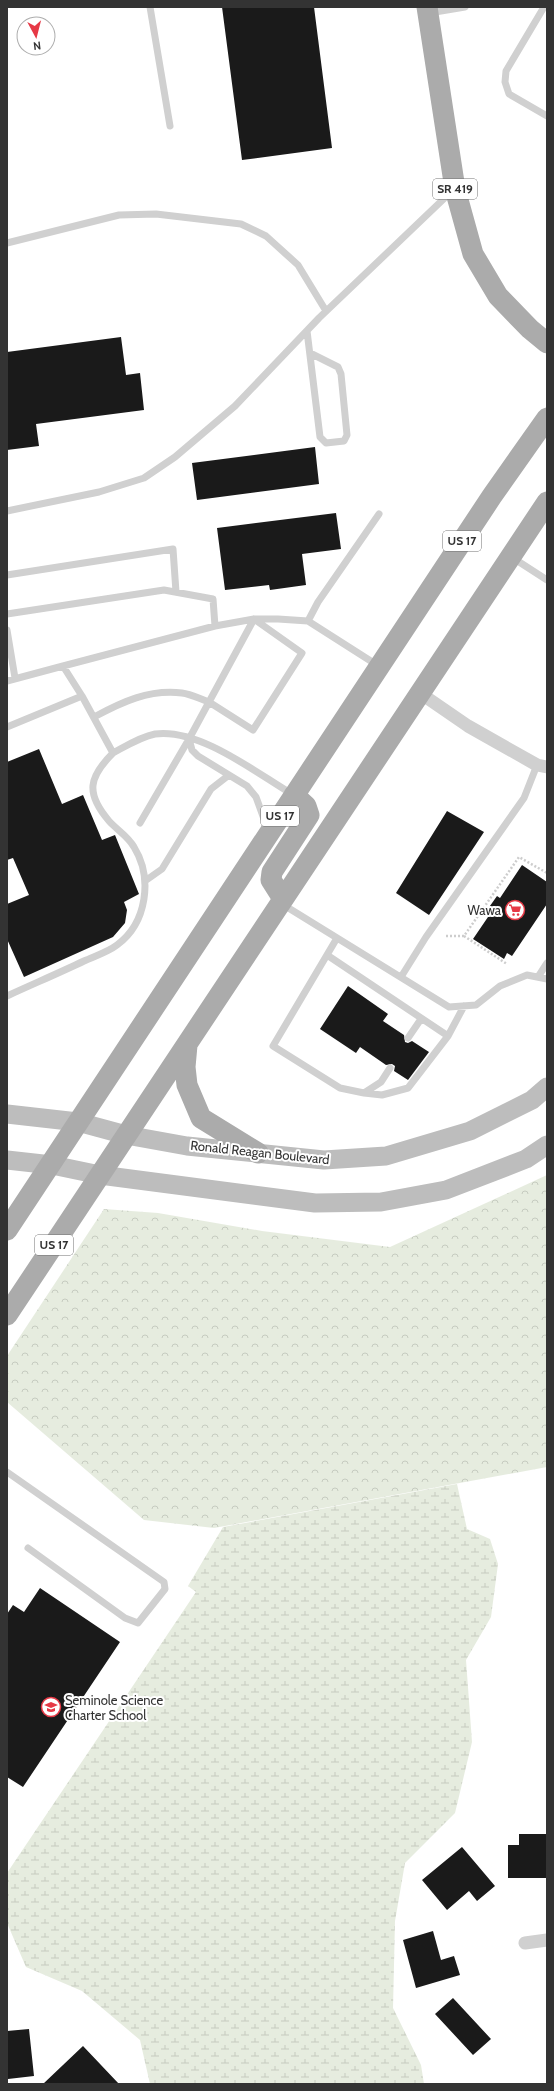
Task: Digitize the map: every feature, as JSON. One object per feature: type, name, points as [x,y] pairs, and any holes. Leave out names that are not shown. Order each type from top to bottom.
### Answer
[{"type":"main road","name":"SR 419","points":[[428,10],[455,189],[473,254],[498,296],[530,329],[547,343]]},
{"type":"main road","name":"US 17","points":[[7,1230],[52,1165],[78,1122],[492,496],[547,418]]},
{"type":"main road","name":"US 17","points":[[7,1315],[547,502]]},
{"type":"main road","points":[[281,901],[271,880],[272,872],[309,815],[306,806],[294,795]]},
{"type":"main road","points":[[187,1043],[185,1067],[187,1085],[201,1118],[258,1153]]},
{"type":"main road","name":"Ronald Reagan Boulevard","points":[[7,1114],[78,1122],[126,1135],[187,1146],[324,1160],[386,1156],[470,1131],[532,1100],[547,1087]]},
{"type":"main road","points":[[7,1160],[52,1165],[100,1175],[315,1203],[381,1202],[446,1190],[526,1159],[547,1145]]},
{"type":"street","points":[[420,693],[468,726],[542,766]]},
{"type":"street","points":[[525,1943],[547,1940]]},
{"type":"lane","points":[[150,7],[170,126]]},
{"type":"lane","points":[[428,10],[465,7]]},
{"type":"lane","points":[[544,7],[506,70],[505,82],[509,94],[547,116]]},
{"type":"lane","points":[[7,511],[99,492],[144,478],[175,457],[235,406],[326,311],[455,189]]},
{"type":"lane","points":[[7,243],[119,214],[156,214],[241,224],[266,236],[298,265],[326,311]]},
{"type":"lane","points":[[307,330],[320,437],[326,443],[344,441],[347,435],[341,374],[338,367],[310,353]]},
{"type":"lane","points":[[308,620],[318,602],[379,514]]},
{"type":"lane","points":[[7,575],[173,549],[176,592]]},
{"type":"lane","points":[[511,556],[547,580]]},
{"type":"lane","points":[[7,614],[164,590],[213,599],[215,626]]},
{"type":"lane","points":[[7,681],[215,626],[254,619],[308,620],[379,666]]},
{"type":"lane","points":[[94,717],[135,697],[160,692],[183,693],[208,702],[254,730],[302,653],[254,619]]},
{"type":"lane","points":[[140,823],[189,739],[254,619]]},
{"type":"lane","points":[[7,630],[15,678]]},
{"type":"lane","points":[[63,666],[82,696],[113,753]]},
{"type":"lane","points":[[7,727],[82,696]]},
{"type":"lane","points":[[7,996],[117,946],[133,931],[141,918],[145,881],[140,859],[134,845],[108,820],[92,789],[94,777],[99,767],[113,753],[132,742],[153,735],[170,733],[209,744],[294,795]]},
{"type":"lane","points":[[189,739],[192,750],[198,756],[247,786],[256,797],[269,833]]},
{"type":"lane","points":[[401,977],[426,937],[524,798],[542,766]]},
{"type":"lane","points":[[145,881],[162,869],[211,789],[229,775]]},
{"type":"lane","points":[[281,901],[449,1007],[476,1005],[500,986],[527,975],[547,979]]},
{"type":"lane","points":[[338,938],[273,1046],[340,1088],[382,1095],[408,1088],[448,1036],[464,1006]]},
{"type":"lane","points":[[327,955],[448,1036]]},
{"type":"lane","points":[[538,977],[547,963]]},
{"type":"lane","points":[[408,1038],[421,1019]]},
{"type":"lane","points":[[364,1093],[381,1082],[390,1068]]},
{"type":"lane","points":[[7,1472],[164,1582],[165,1589],[138,1622],[125,1618],[28,1548]]},
{"type":"path","points":[[464,936],[519,857],[547,874]]},
{"type":"path","points":[[446,936],[464,936],[507,964]]},
{"type":"green space","points":[[547,1175],[547,1467],[214,1528],[144,1520],[7,1402],[7,1356],[104,1209],[158,1213],[262,1231],[390,1247]]},
{"type":"green space","points":[[457,1484],[467,1529],[490,1539],[498,1564],[491,1617],[466,1660],[472,1742],[455,1813],[405,1863],[395,1921],[393,2008],[421,2065],[424,2084],[150,2084],[140,2040],[82,1991],[26,1967],[7,1923],[7,1873],[196,1592],[188,1586],[223,1527]]},
{"type":"building","points":[[222,7],[314,7],[332,148],[242,160]]},
{"type":"building","points":[[121,337],[126,375],[140,373],[144,410],[36,424],[39,446],[7,450],[7,352]]},
{"type":"building","points":[[315,447],[319,484],[197,500],[192,463]]},
{"type":"building","points":[[336,513],[341,549],[302,554],[306,585],[270,590],[269,585],[225,590],[217,528]]},
{"type":"building","points":[[39,749],[62,804],[83,795],[102,840],[115,835],[139,894],[124,902],[127,910],[125,923],[113,937],[24,977],[7,939],[7,904],[29,895],[13,858],[7,860],[7,762]]},
{"type":"building","points":[[447,811],[484,832],[429,915],[396,893]]},
{"type":"building","points":[[522,865],[547,882],[547,904],[512,956],[507,953],[504,959],[473,939],[488,917],[485,913],[497,896],[500,898]]},
{"type":"building","points":[[348,986],[388,1014],[383,1021],[404,1035],[405,1042],[408,1043],[412,1041],[429,1052],[408,1080],[394,1071],[395,1066],[392,1064],[386,1065],[360,1047],[356,1053],[320,1029]]},
{"type":"building","points":[[40,1588],[120,1642],[23,1787],[7,1777],[7,1614],[13,1605],[24,1612]]},
{"type":"building","points":[[519,1834],[547,1834],[547,1878],[508,1878],[508,1845],[519,1845]]},
{"type":"building","points":[[462,1847],[495,1886],[477,1901],[469,1891],[447,1910],[422,1880]]},
{"type":"building","points":[[433,1931],[441,1960],[454,1956],[460,1975],[416,1988],[403,1940]]},
{"type":"building","points":[[453,1998],[491,2039],[473,2055],[435,2014]]},
{"type":"building","points":[[29,2029],[34,2076],[8,2079],[7,2031]]},
{"type":"building","points":[[83,2046],[119,2084],[43,2084]]},
{"type":"place","name":"Wawa","points":[[515,910]]},
{"type":"place","name":"Seminole Science Charter School","points":[[51,1707]]}]
